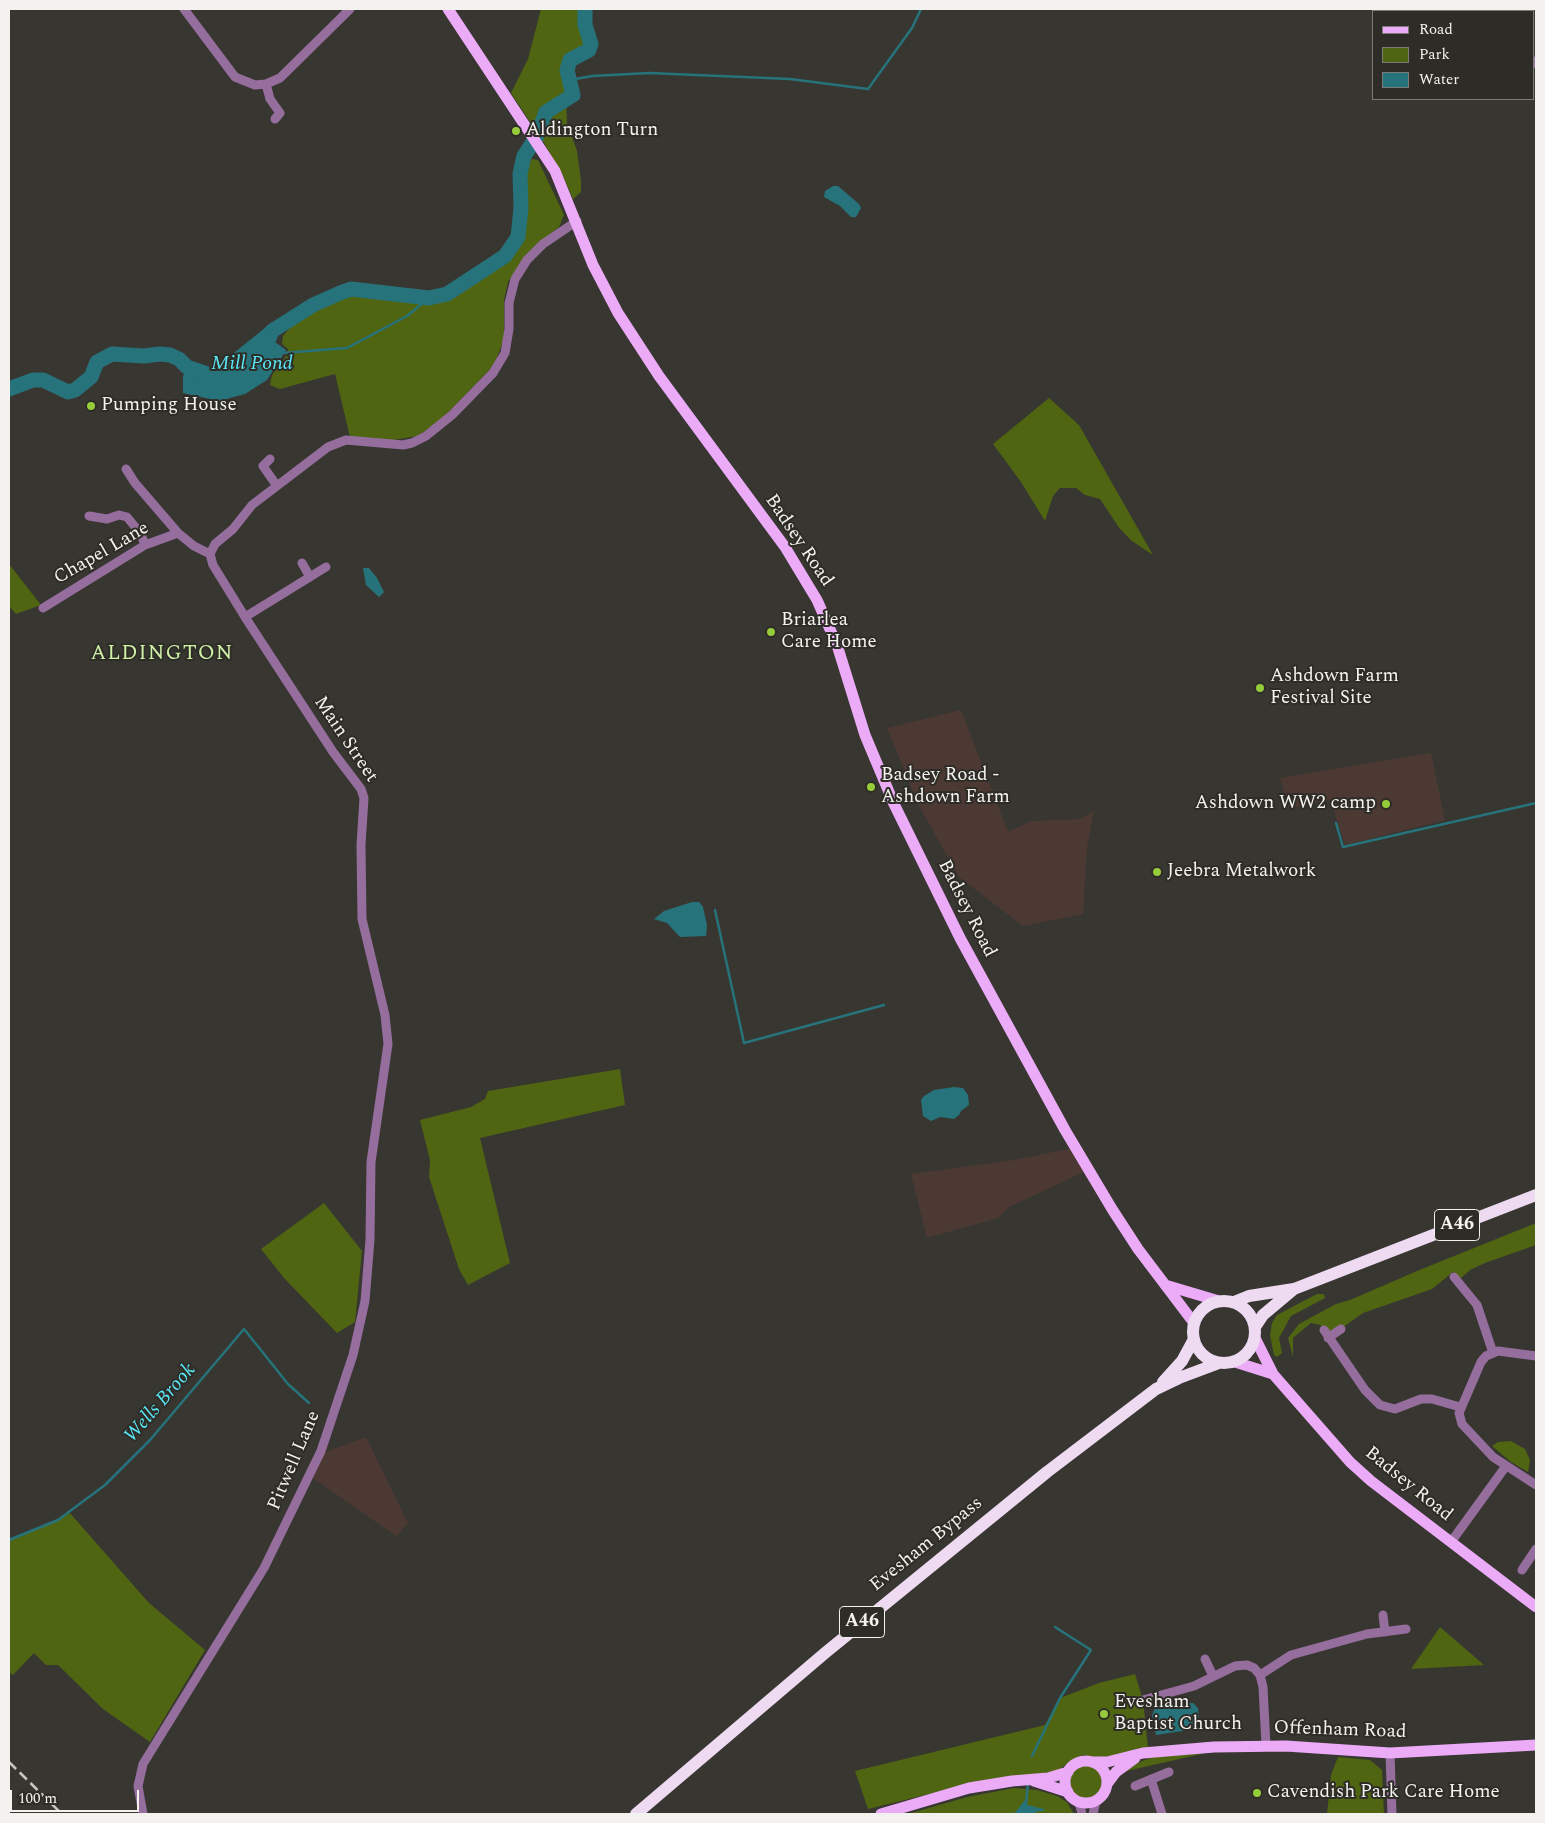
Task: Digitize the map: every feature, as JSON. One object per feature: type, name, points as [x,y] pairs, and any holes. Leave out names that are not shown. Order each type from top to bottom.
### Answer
[{"type":"highway","name":"A46","points":[[1234,1302],[1249,1296],[1294,1289],[1536,1195]]},
{"type":"highway","name":"A46","points":[[1255,1332],[1263,1315],[1294,1289]]},
{"type":"highway","points":[[1220,1301],[1234,1302],[1248,1312],[1255,1332],[1252,1348],[1235,1362],[1219,1363],[1203,1355],[1194,1339],[1194,1323],[1204,1308],[1220,1301]]},
{"type":"highway","name":"Evesham Bypass","points":[[636,1814],[894,1596],[1045,1474],[1156,1389],[1182,1361],[1194,1339]]},
{"type":"highway","name":"Evesham Bypass","points":[[1156,1389],[1219,1363]]},
{"type":"main road","name":"Badsey Road","points":[[448,9],[556,171],[594,265],[618,313],[659,376],[785,547],[816,600],[837,645],[865,735],[894,804],[960,938],[1078,1151],[1138,1249],[1194,1323]]},
{"type":"main road","points":[[1166,1285],[1220,1301]]},
{"type":"main road","name":"Badsey Road","points":[[1255,1332],[1272,1374],[1350,1462],[1371,1481],[1536,1608]]},
{"type":"main road","points":[[1235,1362],[1272,1374]]},
{"type":"main road","name":"Offenham Road","points":[[1092,1762],[1107,1762],[1143,1753],[1214,1747],[1266,1746],[1390,1753],[1536,1745]]},
{"type":"main road","name":"Offenham Road","points":[[1107,1784],[1120,1769],[1143,1753]]},
{"type":"main road","points":[[1028,1780],[1068,1792],[1079,1802],[1096,1801],[1104,1794],[1107,1784],[1104,1770],[1092,1762],[1078,1762],[1065,1778],[1068,1792]]},
{"type":"main road","points":[[881,1814],[969,1788],[1048,1778],[1068,1772]]},
{"type":"street","points":[[184,9],[235,77],[254,85],[266,84],[280,78],[350,9]]},
{"type":"street","points":[[266,84],[270,99],[280,113],[275,119]]},
{"type":"street","points":[[126,469],[135,483],[178,533],[194,546],[210,554],[215,544],[233,529],[252,505],[306,463],[336,443],[346,440],[404,445],[426,436],[452,415],[493,373],[505,353],[509,329],[509,302],[515,279],[527,260],[543,244],[577,221]]},
{"type":"street","points":[[270,460],[263,466],[277,486]]},
{"type":"street","points":[[89,516],[107,519],[119,515],[127,517],[141,534],[144,545]]},
{"type":"street","name":"Chapel Lane","points":[[43,608],[144,545],[178,533]]},
{"type":"street","name":"Main Street","points":[[210,554],[213,564],[245,617],[333,752],[361,789],[364,798],[361,845],[362,919],[385,1014],[388,1044],[384,1085]]},
{"type":"street","points":[[302,563],[310,576]]},
{"type":"street","points":[[245,617],[326,567]]},
{"type":"street","name":"Pitwell Lane","points":[[143,1814],[138,1786],[143,1764],[264,1568],[320,1451],[353,1355],[364,1301],[370,1240],[371,1162],[384,1085]]},
{"type":"street","points":[[1454,1276],[1477,1305],[1493,1353]]},
{"type":"street","points":[[1341,1329],[1326,1334],[1365,1390],[1380,1405],[1396,1409],[1421,1399],[1432,1399],[1460,1407]]},
{"type":"street","points":[[1536,1356],[1498,1351],[1486,1356],[1460,1407],[1459,1413],[1462,1424],[1493,1457],[1536,1485]]},
{"type":"street","points":[[1451,1542],[1506,1466]]},
{"type":"street","points":[[1522,1570],[1536,1549]]},
{"type":"street","points":[[1383,1615],[1385,1632]]},
{"type":"street","points":[[1260,1675],[1291,1655],[1367,1634],[1406,1629]]},
{"type":"street","points":[[1205,1659],[1213,1676]]},
{"type":"street","points":[[1143,1700],[1177,1692],[1241,1665],[1254,1668],[1260,1675],[1265,1704],[1266,1746]]},
{"type":"street","points":[[1390,1753],[1392,1814]]},
{"type":"street","points":[[1135,1786],[1169,1772]]},
{"type":"street","points":[[1151,1780],[1162,1814]]},
{"type":"street","points":[[1093,1814],[1096,1801]]},
{"type":"street","points":[[1079,1802],[1082,1814]]},
{"type":"shaded area","points":[[961,710],[1008,832],[1031,821],[1080,819],[1094,811],[1087,848],[1083,914],[1023,926],[959,877],[919,806],[887,728]]},
{"type":"shaded area","name":"Ashdown WW2 camp","points":[[1431,753],[1445,820],[1345,845],[1330,799],[1289,809],[1280,778]]},
{"type":"shaded area","points":[[1073,1148],[1086,1171],[1009,1207],[998,1218],[927,1238],[911,1174],[1014,1160]]},
{"type":"shaded area","points":[[366,1437],[408,1523],[396,1536],[313,1478],[323,1453]]},
{"type":"green space","points":[[541,9],[585,9],[585,25],[591,44],[589,50],[570,60],[567,70],[573,95],[566,101],[567,123],[577,151],[581,181],[581,192],[573,199],[562,174],[544,143],[511,93],[528,59]]},
{"type":"green space","points":[[532,159],[538,160],[564,215],[559,227],[537,245],[520,264],[508,282],[504,300],[504,339],[494,365],[439,422],[417,436],[388,441],[350,437],[335,374],[280,389],[270,385],[272,375],[287,355],[288,349],[282,344],[283,336],[292,325],[315,311],[352,296],[375,299],[398,295],[429,298],[447,294],[505,256],[518,237],[521,208],[520,174]]},
{"type":"green space","points":[[1049,398],[1079,425],[1153,555],[1132,541],[1120,529],[1100,499],[1085,495],[1076,488],[1060,488],[1053,496],[1045,521],[1021,482],[993,444]]},
{"type":"green space","points":[[9,564],[41,605],[16,614],[9,606]]},
{"type":"green space","points":[[620,1069],[625,1105],[480,1138],[510,1263],[468,1285],[459,1269],[429,1177],[430,1160],[420,1120],[471,1107],[485,1099],[488,1091]]},
{"type":"green space","points":[[324,1203],[362,1251],[355,1322],[337,1333],[284,1278],[261,1249]]},
{"type":"green space","points":[[1536,1223],[1536,1245],[1485,1263],[1470,1270],[1460,1279],[1453,1272],[1432,1289],[1363,1313],[1342,1328],[1329,1333],[1320,1325],[1311,1323],[1293,1338],[1293,1357],[1288,1338],[1299,1324],[1336,1304],[1350,1300]]},
{"type":"green space","points":[[1317,1294],[1324,1294],[1325,1298],[1291,1316],[1279,1338],[1282,1353],[1277,1357],[1274,1355],[1270,1335],[1272,1323],[1277,1315]]},
{"type":"green space","points":[[1511,1441],[1525,1449],[1530,1460],[1528,1472],[1511,1462],[1492,1446],[1498,1442]]},
{"type":"green space","points":[[69,1512],[149,1603],[205,1650],[150,1742],[103,1709],[58,1665],[46,1665],[34,1653],[13,1675],[9,1672],[9,1540],[58,1520]]},
{"type":"green space","points":[[1440,1627],[1484,1665],[1411,1669]]},
{"type":"green space","points":[[1135,1674],[1143,1700],[1148,1748],[1100,1758],[1083,1755],[1072,1760],[1057,1771],[962,1786],[868,1809],[855,1771],[1045,1725],[1060,1698],[1099,1683]]},
{"type":"green space","points":[[1210,1752],[1122,1772],[1137,1763],[1153,1757]]},
{"type":"green space","points":[[1338,1757],[1370,1760],[1382,1770],[1384,1814],[1327,1814],[1331,1775]]},
{"type":"green space","points":[[1086,1766],[1098,1770],[1102,1782],[1098,1794],[1086,1798],[1074,1794],[1070,1782],[1074,1770]]},
{"type":"green space","points":[[1014,1788],[1037,1790],[1057,1796],[1067,1802],[1074,1814],[908,1814],[967,1797]]},
{"type":"water","points":[[833,186],[838,186],[859,204],[861,208],[856,217],[851,217],[840,206],[824,197],[825,191]]},
{"type":"water","name":"Mill Pond","points":[[266,327],[277,335],[275,342],[286,350],[267,380],[245,394],[219,401],[183,393],[183,376],[187,367],[193,363],[201,369],[213,367],[224,361]]},
{"type":"water","points":[[363,568],[369,568],[377,578],[384,592],[379,597],[366,585]]},
{"type":"water","points":[[692,902],[699,902],[703,907],[707,925],[706,936],[680,937],[667,923],[654,919],[664,911]]},
{"type":"water","points":[[954,1087],[963,1088],[968,1095],[969,1105],[959,1115],[954,1119],[940,1117],[931,1121],[923,1116],[921,1100],[924,1096],[934,1090]]},
{"type":"water","points":[[1187,1703],[1193,1703],[1198,1708],[1199,1722],[1196,1729],[1156,1735],[1152,1715],[1155,1708],[1162,1706],[1173,1709]]},
{"type":"water","points":[[1027,1800],[1027,1805],[1044,1809],[1044,1811],[1038,1811],[1033,1814],[1014,1814]]},
{"type":"waterway","points":[[264,350],[272,331],[313,305],[340,293],[351,289],[429,298],[447,294],[505,256],[518,237],[521,208],[520,174],[524,156],[536,138],[546,112],[573,95],[567,70],[570,60],[589,50],[591,44],[585,25],[585,9]]},
{"type":"waterway","points":[[570,80],[592,76],[649,73],[790,79],[868,89],[912,28],[921,9]]},
{"type":"waterway","points":[[283,353],[347,348],[407,316],[429,298]]},
{"type":"waterway","points":[[9,389],[33,380],[43,380],[68,392],[75,390],[91,377],[97,362],[112,354],[170,355],[179,359],[187,367],[205,373]]},
{"type":"waterway","points":[[1336,823],[1343,847],[1536,803]]},
{"type":"waterway","points":[[715,910],[744,1043],[884,1005]]},
{"type":"waterway","name":"Wells Brook","points":[[9,1540],[58,1520],[105,1485],[150,1440],[244,1329],[288,1384],[309,1403]]},
{"type":"waterway","points":[[1032,1756],[1060,1698],[1091,1650],[1055,1627]]},
{"type":"waterway","points":[[1026,1803],[1028,1784]]},
{"type":"railway","points":[[9,1762],[62,1814]]},
{"type":"place","name":"Aldington Turn","points":[[516,131]]},
{"type":"place","name":"Pumping House","points":[[91,406]]},
{"type":"place","name":"Briarlea Care Home","points":[[771,632]]},
{"type":"place","name":"Ashdown Farm Festival Site","points":[[1260,688]]},
{"type":"place","name":"Badsey Road - Ashdown Farm","points":[[871,787]]},
{"type":"place","name":"Ashdown WW2 camp","points":[[1386,804]]},
{"type":"place","name":"Jeebra Metalwork","points":[[1157,872]]},
{"type":"place","name":"Evesham Baptist Church","points":[[1104,1714]]},
{"type":"place","name":"Cavendish Park Care Home","points":[[1257,1793]]},
{"type":"district","name":"ALDINGTON","points":[[162,655]]}]
